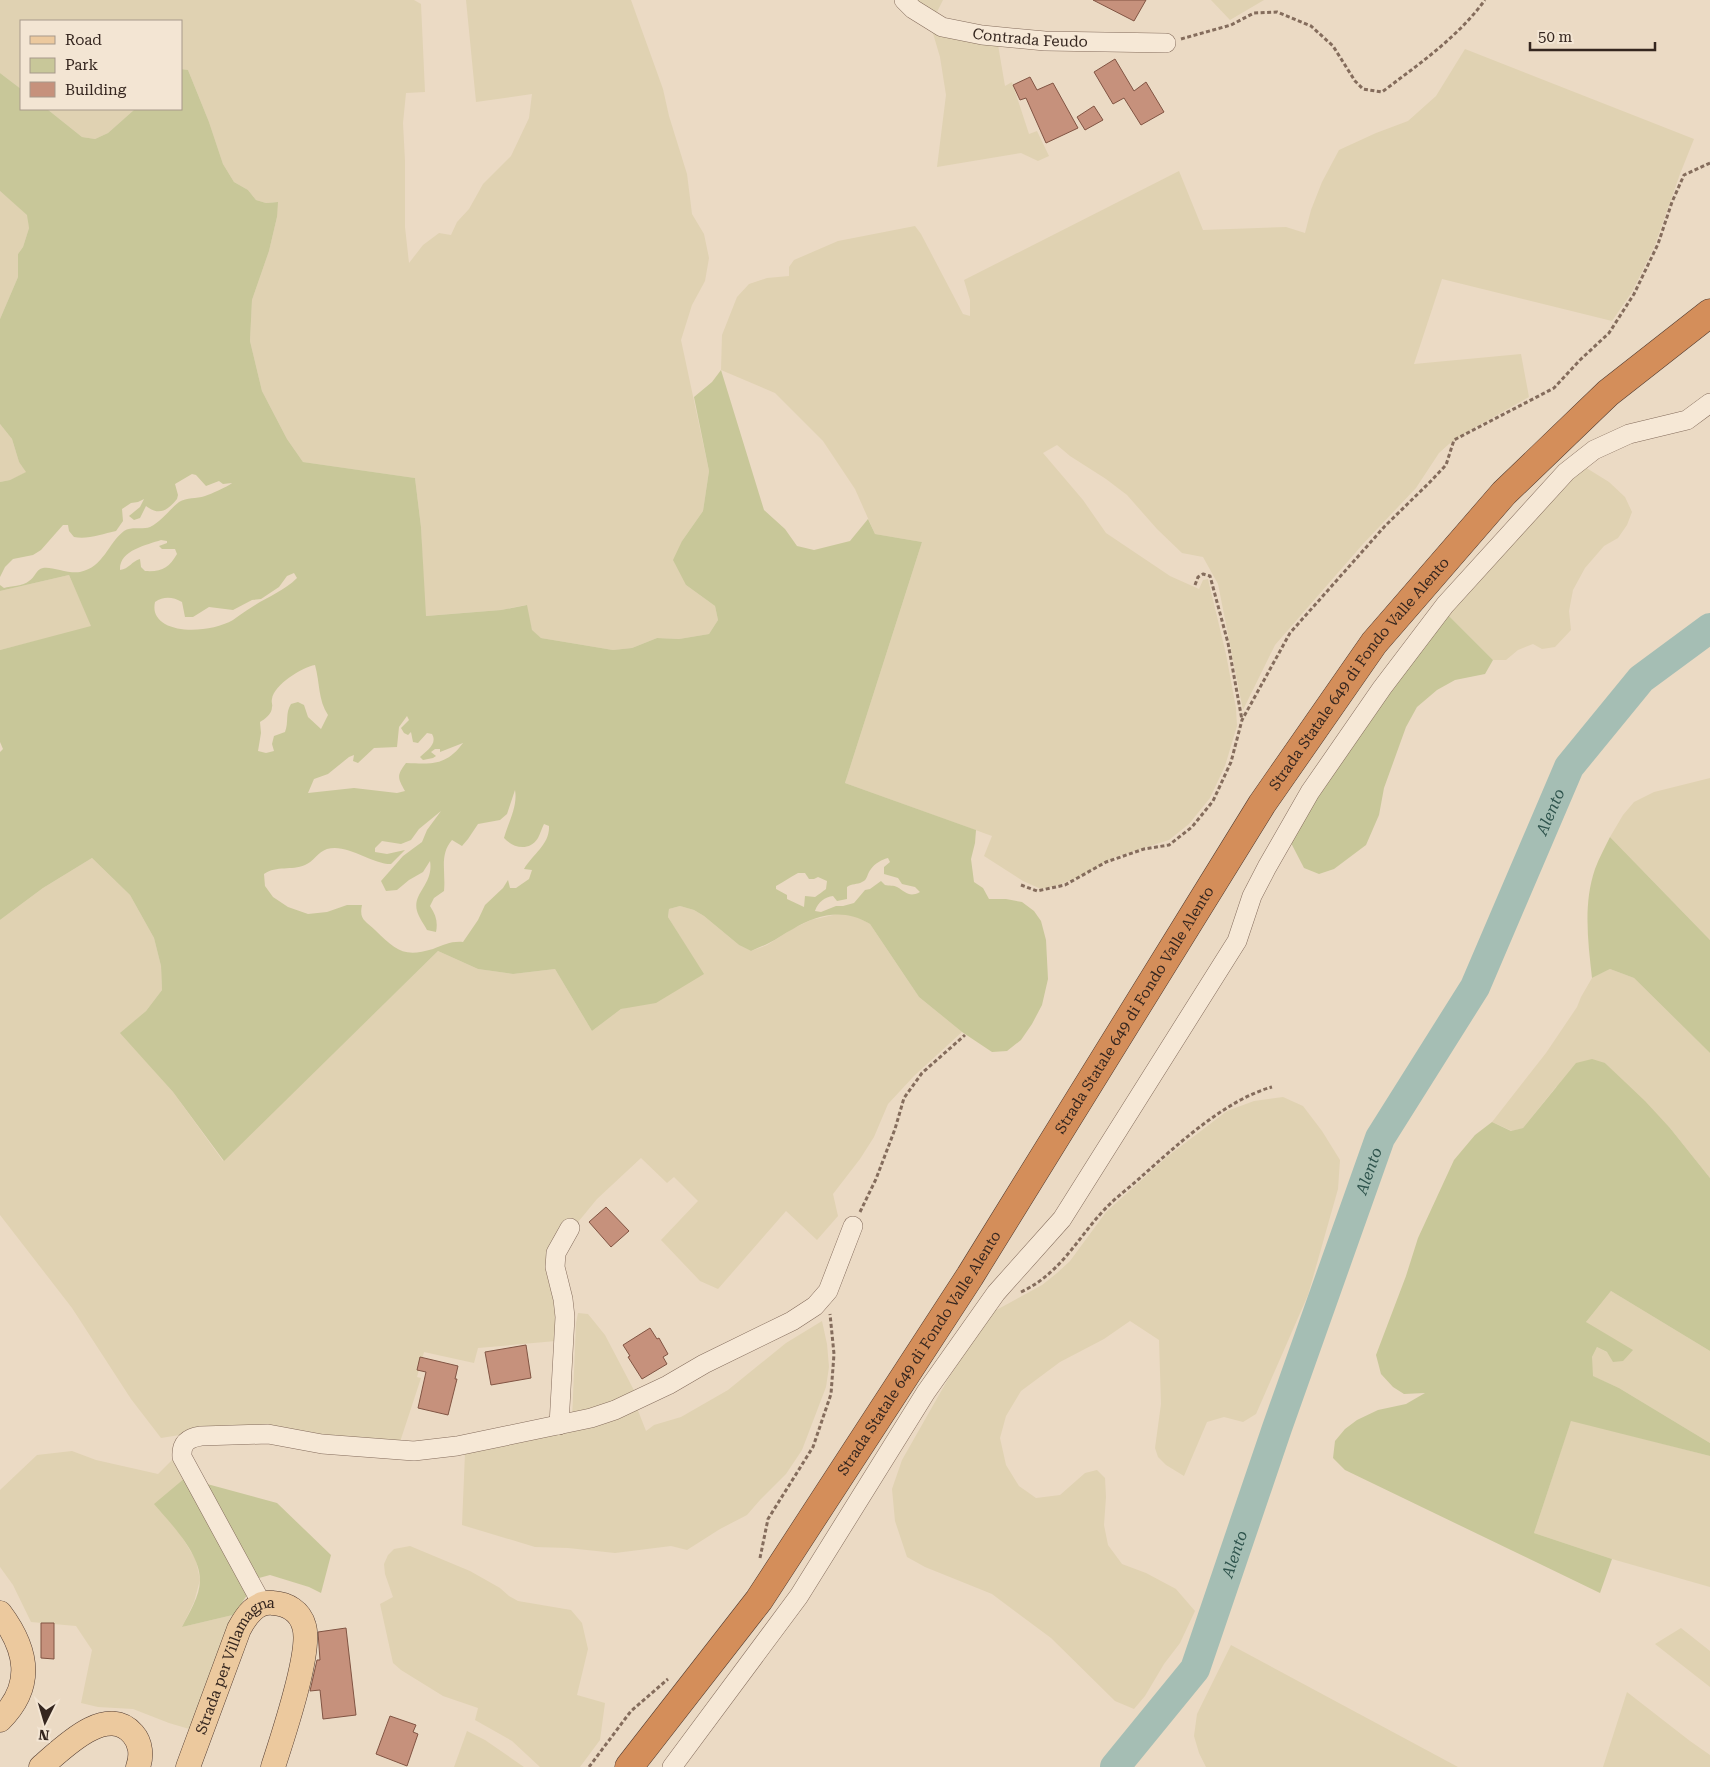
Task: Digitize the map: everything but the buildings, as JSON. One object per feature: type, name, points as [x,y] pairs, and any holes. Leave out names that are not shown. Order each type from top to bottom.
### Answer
[{"type":"highway","name":"Strada Statale 649 di Fondo Valle Alento","points":[[629,1767],[759,1600],[970,1276],[1262,804],[1374,643],[1504,493],[1608,393],[1710,313]]},
{"type":"main road","name":"Strada per Villamagna","points":[[188,1767],[239,1629],[252,1610],[270,1602],[285,1604],[291,1607],[301,1618],[305,1627],[306,1641],[298,1684],[273,1767]]},
{"type":"main road","points":[[0,1613],[20,1646],[23,1660],[23,1676],[18,1694],[8,1712],[0,1720]]},
{"type":"main road","points":[[41,1767],[79,1735],[107,1723],[121,1725],[132,1732],[140,1748],[138,1767]]},
{"type":"street","name":"Contrada Feudo","points":[[904,0],[913,9],[942,27],[982,35],[1045,41],[1166,43]]},
{"type":"street","points":[[672,1767],[799,1596],[926,1392],[996,1293],[1062,1219],[1237,941],[1252,896],[1310,792],[1382,688],[1445,605],[1566,472],[1594,450],[1629,434],[1687,420],[1710,404]]},
{"type":"street","points":[[262,1604],[182,1457],[183,1444],[191,1437],[268,1434],[322,1444],[414,1451],[457,1446],[591,1418],[615,1410],[668,1385],[704,1364],[792,1321],[816,1306],[828,1291],[853,1226]]},
{"type":"street","points":[[559,1426],[565,1317],[556,1267],[556,1253],[570,1228]]},
{"type":"path","points":[[1166,43],[1231,25],[1254,13],[1277,12],[1311,26],[1333,46],[1354,81],[1363,88],[1382,92],[1434,53],[1463,26],[1485,0]]},
{"type":"path","points":[[1021,885],[1037,891],[1050,889],[1073,881],[1106,862],[1144,848],[1169,845],[1192,826],[1213,801],[1231,762],[1242,720],[1290,633],[1385,526],[1446,464],[1454,440],[1554,388],[1609,333],[1634,294],[1658,244],[1672,202],[1684,175],[1710,164]]},
{"type":"path","points":[[1195,585],[1198,577],[1203,574],[1210,576],[1228,643],[1242,720]]},
{"type":"path","points":[[853,1226],[876,1179],[896,1129],[904,1098],[922,1073],[965,1035]]},
{"type":"path","points":[[986,1308],[1035,1285],[1065,1259],[1104,1210],[1166,1155],[1225,1108],[1260,1090],[1272,1087]]},
{"type":"path","points":[[759,1560],[768,1519],[813,1447],[830,1394],[834,1354],[828,1291]]},
{"type":"path","points":[[589,1767],[631,1711],[673,1675]]},
{"type":"shaded area","points":[[0,0],[414,0],[421,4],[425,92],[406,93],[403,123],[405,227],[409,263],[423,245],[439,233],[451,235],[457,222],[469,209],[483,184],[511,156],[529,118],[532,94],[476,102],[466,0],[631,0],[663,89],[669,116],[687,174],[692,214],[704,234],[709,258],[705,281],[692,305],[681,340],[709,471],[703,511],[682,541],[686,585],[715,606],[718,620],[709,634],[679,639],[657,638],[632,648],[613,650],[541,638],[532,631],[526,605],[501,610],[425,616],[421,527],[415,478],[303,462],[287,439],[262,391],[250,341],[252,300],[269,251],[277,217],[277,202],[266,203],[256,200],[248,190],[234,182],[223,164],[209,122],[188,70],[182,69],[182,20],[20,20],[20,88],[0,73]]},
{"type":"shaded area","points":[[914,0],[943,0],[935,16]]},
{"type":"shaded area","points":[[1211,0],[1264,0],[1230,20]]},
{"type":"shaded area","points":[[932,30],[997,39],[1005,86],[1012,82],[1029,134],[1037,131],[1049,156],[1038,161],[1021,153],[937,167],[946,95],[940,57]]},
{"type":"shaded area","points":[[1465,49],[1694,139],[1655,245],[1632,292],[1612,321],[1442,279],[1414,364],[1521,354],[1529,397],[1467,432],[1439,453],[1416,488],[1363,544],[1275,645],[1243,710],[1218,584],[1203,557],[1182,553],[1157,529],[1127,495],[1057,445],[1043,453],[1083,500],[1106,533],[1170,576],[1199,589],[1203,580],[1208,579],[1226,654],[1236,708],[1237,726],[1225,766],[1210,798],[1189,824],[1169,840],[1115,857],[1083,875],[1059,885],[1041,889],[1023,881],[984,856],[992,836],[845,783],[922,542],[875,534],[855,489],[823,441],[775,393],[721,370],[722,335],[737,297],[749,284],[767,278],[789,276],[789,267],[794,260],[838,241],[915,226],[963,314],[970,316],[970,300],[964,280],[1179,171],[1203,230],[1286,227],[1305,233],[1311,210],[1322,182],[1339,150],[1408,121],[1436,96]]},
{"type":"shaded area","points":[[48,110],[134,110],[108,133],[95,139],[82,137]]},
{"type":"shaded area","points":[[0,191],[28,215],[29,228],[23,247],[18,254],[18,277],[0,319]]},
{"type":"shaded area","points":[[0,424],[12,439],[19,462],[27,472],[10,480],[0,482]]},
{"type":"shaded area","points":[[1580,464],[1609,482],[1625,497],[1632,512],[1627,525],[1618,538],[1604,546],[1585,568],[1573,590],[1569,611],[1571,630],[1555,647],[1542,649],[1533,644],[1518,650],[1506,660],[1493,660],[1445,612]]},
{"type":"shaded area","points":[[69,575],[92,627],[0,650],[0,591]]},
{"type":"shaded area","points":[[1710,778],[1710,940],[1610,837],[1623,815],[1634,802],[1654,792]]},
{"type":"shaded area","points":[[92,858],[130,895],[154,938],[161,966],[162,990],[146,1011],[121,1033],[173,1092],[223,1161],[438,951],[478,969],[513,974],[555,969],[592,1031],[621,1009],[633,1006],[703,974],[668,917],[669,909],[680,906],[694,910],[704,916],[739,945],[751,951],[767,945],[792,929],[811,920],[842,913],[858,917],[870,924],[919,997],[962,1032],[914,1076],[888,1104],[874,1137],[833,1194],[838,1216],[817,1240],[786,1211],[718,1289],[700,1281],[661,1240],[698,1201],[674,1177],[667,1183],[641,1158],[597,1199],[555,1250],[556,1341],[478,1348],[474,1363],[424,1352],[417,1377],[421,1378],[398,1448],[211,1430],[161,1438],[131,1399],[72,1308],[0,1215],[0,920],[43,888]]},
{"type":"shaded area","points":[[1610,969],[1634,978],[1710,1053],[1710,1178],[1670,1128],[1605,1063],[1556,1087],[1523,1128],[1512,1131],[1492,1122],[1546,1053],[1577,1007],[1592,978]]},
{"type":"shaded area","points":[[1283,1097],[1303,1106],[1322,1131],[1340,1160],[1338,1189],[1308,1295],[1256,1414],[1243,1422],[1224,1417],[1207,1422],[1184,1476],[1166,1465],[1158,1457],[1155,1448],[1161,1404],[1159,1340],[1130,1321],[1104,1339],[1060,1362],[1021,1391],[1006,1416],[1000,1438],[1006,1465],[1019,1486],[1036,1498],[1060,1495],[1085,1473],[1097,1470],[1105,1478],[1104,1525],[1108,1545],[1122,1564],[1146,1573],[1176,1589],[1195,1611],[1180,1643],[1164,1664],[1145,1696],[1134,1709],[1115,1701],[1051,1638],[992,1594],[925,1567],[907,1557],[895,1521],[892,1489],[902,1460],[948,1379],[989,1314],[1042,1285],[1057,1273],[1070,1261],[1106,1212],[1168,1156],[1227,1111],[1254,1101]]},
{"type":"shaded area","points":[[1611,1291],[1710,1351],[1710,1443],[1619,1388],[1592,1376],[1592,1357],[1597,1347],[1623,1361],[1586,1322]]},
{"type":"shaded area","points":[[578,1313],[588,1314],[605,1335],[637,1396],[572,1420],[576,1323]]},
{"type":"shaded area","points":[[822,1321],[829,1367],[826,1387],[802,1450],[786,1474],[747,1515],[720,1529],[687,1550],[671,1546],[615,1553],[535,1547],[462,1525],[465,1453],[567,1433],[608,1422],[637,1408],[646,1431],[654,1425],[681,1417],[728,1390],[786,1343]]},
{"type":"shaded area","points":[[1571,1420],[1710,1456],[1710,1587],[1612,1559],[1534,1533]]},
{"type":"shaded area","points":[[72,1451],[96,1460],[158,1474],[173,1459],[185,1478],[180,1534],[196,1560],[200,1580],[194,1602],[182,1627],[237,1614],[196,1731],[133,1709],[98,1707],[81,1703],[92,1650],[76,1626],[31,1622],[13,1585],[0,1567],[0,1490],[37,1455]]},
{"type":"shaded area","points":[[410,1546],[470,1571],[518,1601],[571,1610],[582,1623],[588,1649],[577,1695],[605,1703],[600,1740],[580,1767],[540,1767],[512,1741],[475,1720],[478,1708],[443,1696],[393,1663],[380,1604],[393,1597],[385,1574],[384,1564],[388,1555],[394,1549]]},
{"type":"shaded area","points":[[1681,1628],[1710,1651],[1710,1687],[1655,1644]]},
{"type":"shaded area","points":[[1231,1645],[1458,1767],[1206,1767],[1194,1736],[1197,1714]]},
{"type":"shaded area","points":[[1627,1692],[1710,1755],[1710,1767],[1603,1767]]},
{"type":"shaded area","points":[[467,1731],[485,1740],[524,1767],[454,1767]]},
{"type":"green space","points":[[182,69],[188,70],[209,122],[223,164],[234,182],[248,190],[256,200],[266,203],[278,202],[277,217],[269,251],[252,300],[250,341],[262,391],[287,439],[303,462],[415,478],[421,527],[426,616],[501,610],[527,605],[532,630],[541,638],[613,650],[632,648],[657,638],[679,639],[709,634],[718,620],[715,606],[686,585],[673,560],[682,541],[703,511],[709,471],[694,397],[712,382],[721,370],[764,510],[785,529],[797,546],[814,550],[850,541],[868,519],[875,534],[922,542],[845,783],[976,830],[971,859],[974,882],[983,888],[989,899],[1006,899],[1022,902],[1034,911],[1041,921],[1046,940],[1048,979],[1042,1005],[1021,1040],[1007,1051],[992,1052],[962,1032],[919,997],[870,924],[860,919],[841,915],[821,917],[802,924],[751,951],[739,945],[704,916],[694,910],[680,906],[669,909],[668,917],[704,974],[656,1003],[621,1009],[592,1031],[555,969],[513,974],[478,969],[438,951],[224,1161],[173,1092],[120,1033],[146,1011],[162,990],[161,966],[154,938],[130,895],[92,858],[43,888],[0,920],[0,752],[3,749],[0,742],[0,650],[91,626],[69,575],[0,591],[0,585],[4,588],[24,584],[43,568],[75,572],[88,569],[100,560],[124,531],[150,527],[179,502],[185,499],[205,496],[232,483],[223,484],[219,481],[206,486],[196,475],[192,474],[175,484],[178,495],[170,507],[163,511],[155,511],[146,506],[140,518],[134,520],[129,516],[140,507],[144,499],[131,503],[122,509],[123,521],[116,531],[100,535],[84,538],[74,537],[69,531],[68,525],[63,525],[41,550],[33,555],[13,559],[5,567],[0,577],[0,482],[10,480],[26,472],[19,462],[12,439],[0,424],[0,319],[18,277],[18,254],[23,247],[29,228],[27,215],[0,191],[0,73],[20,88],[20,110],[48,110],[82,137],[95,139],[108,133],[134,110],[182,110]],"holes":[[[161,540],[167,541],[167,543],[159,546],[162,549],[175,549],[177,554],[168,566],[156,571],[145,571],[141,567],[140,559],[120,570],[121,563],[129,553],[142,546]],[[294,573],[297,578],[233,620],[217,626],[199,630],[172,627],[162,622],[157,617],[154,609],[155,602],[168,598],[182,602],[185,617],[193,617],[209,607],[233,610],[252,600],[261,599],[279,587],[287,576]],[[315,665],[321,697],[328,715],[321,729],[308,717],[304,705],[298,702],[291,704],[285,732],[274,736],[272,744],[274,751],[266,753],[258,751],[261,733],[260,722],[271,712],[274,694],[289,678]],[[407,716],[409,720],[401,728],[408,735],[411,732],[413,742],[418,743],[427,733],[432,734],[434,741],[420,757],[423,760],[436,756],[431,752],[435,749],[440,749],[440,752],[463,743],[457,751],[444,760],[423,764],[406,763],[399,774],[405,791],[397,793],[354,788],[308,793],[314,779],[328,774],[349,757],[354,755],[353,761],[358,763],[374,748],[397,747],[399,727]],[[515,790],[514,808],[504,838],[516,846],[526,847],[538,838],[544,824],[549,826],[547,838],[524,869],[532,870],[529,879],[516,888],[510,888],[508,880],[503,888],[485,905],[478,920],[463,942],[451,943],[423,952],[407,952],[389,943],[366,922],[361,914],[362,905],[347,905],[327,912],[308,914],[288,907],[273,897],[265,886],[264,874],[269,871],[300,867],[311,862],[327,849],[343,849],[375,861],[391,864],[405,850],[387,854],[375,852],[375,848],[382,841],[401,844],[411,840],[419,829],[441,811],[427,830],[422,842],[403,856],[381,881],[386,891],[397,890],[423,872],[430,861],[429,876],[417,899],[416,905],[418,914],[427,930],[436,932],[436,919],[430,906],[434,898],[444,891],[444,858],[448,846],[452,840],[462,846],[478,824],[500,820],[507,814]],[[888,858],[890,862],[884,867],[884,874],[898,878],[902,884],[915,887],[920,892],[910,894],[896,886],[885,885],[881,881],[870,889],[865,890],[854,903],[836,906],[821,912],[815,911],[820,903],[827,898],[833,896],[837,901],[847,899],[847,887],[864,881],[872,867]],[[798,873],[805,873],[809,879],[818,877],[827,881],[826,889],[815,897],[805,896],[804,907],[787,899],[787,895],[776,889],[776,886]]]},
{"type":"green space","points":[[1445,612],[1493,660],[1485,674],[1455,680],[1437,690],[1417,707],[1406,727],[1384,788],[1379,815],[1366,845],[1334,869],[1319,874],[1304,868],[1290,841],[1355,732]]},
{"type":"green space","points":[[1610,837],[1710,940],[1710,1053],[1634,978],[1610,969],[1592,978],[1589,951],[1589,896],[1595,869]]},
{"type":"green space","points":[[1592,1059],[1605,1063],[1645,1101],[1670,1128],[1710,1178],[1710,1351],[1611,1291],[1586,1322],[1633,1350],[1623,1361],[1613,1362],[1607,1352],[1597,1347],[1592,1357],[1593,1376],[1619,1388],[1710,1443],[1710,1456],[1571,1421],[1534,1533],[1612,1559],[1600,1593],[1345,1470],[1333,1458],[1335,1441],[1345,1429],[1357,1420],[1378,1410],[1406,1404],[1425,1393],[1404,1394],[1393,1387],[1381,1374],[1376,1355],[1406,1276],[1418,1238],[1454,1160],[1475,1135],[1492,1122],[1511,1131],[1523,1128],[1576,1063]]},
{"type":"green space","points":[[185,1478],[277,1503],[331,1555],[321,1593],[309,1587],[270,1575],[259,1578],[243,1601],[237,1614],[182,1627],[194,1604],[200,1586],[199,1570],[190,1549],[154,1504]]},
{"type":"waterway","name":"Alento","points":[[1115,1767],[1195,1669],[1277,1428],[1380,1138],[1475,987],[1569,767],[1641,679],[1710,628]]}]
